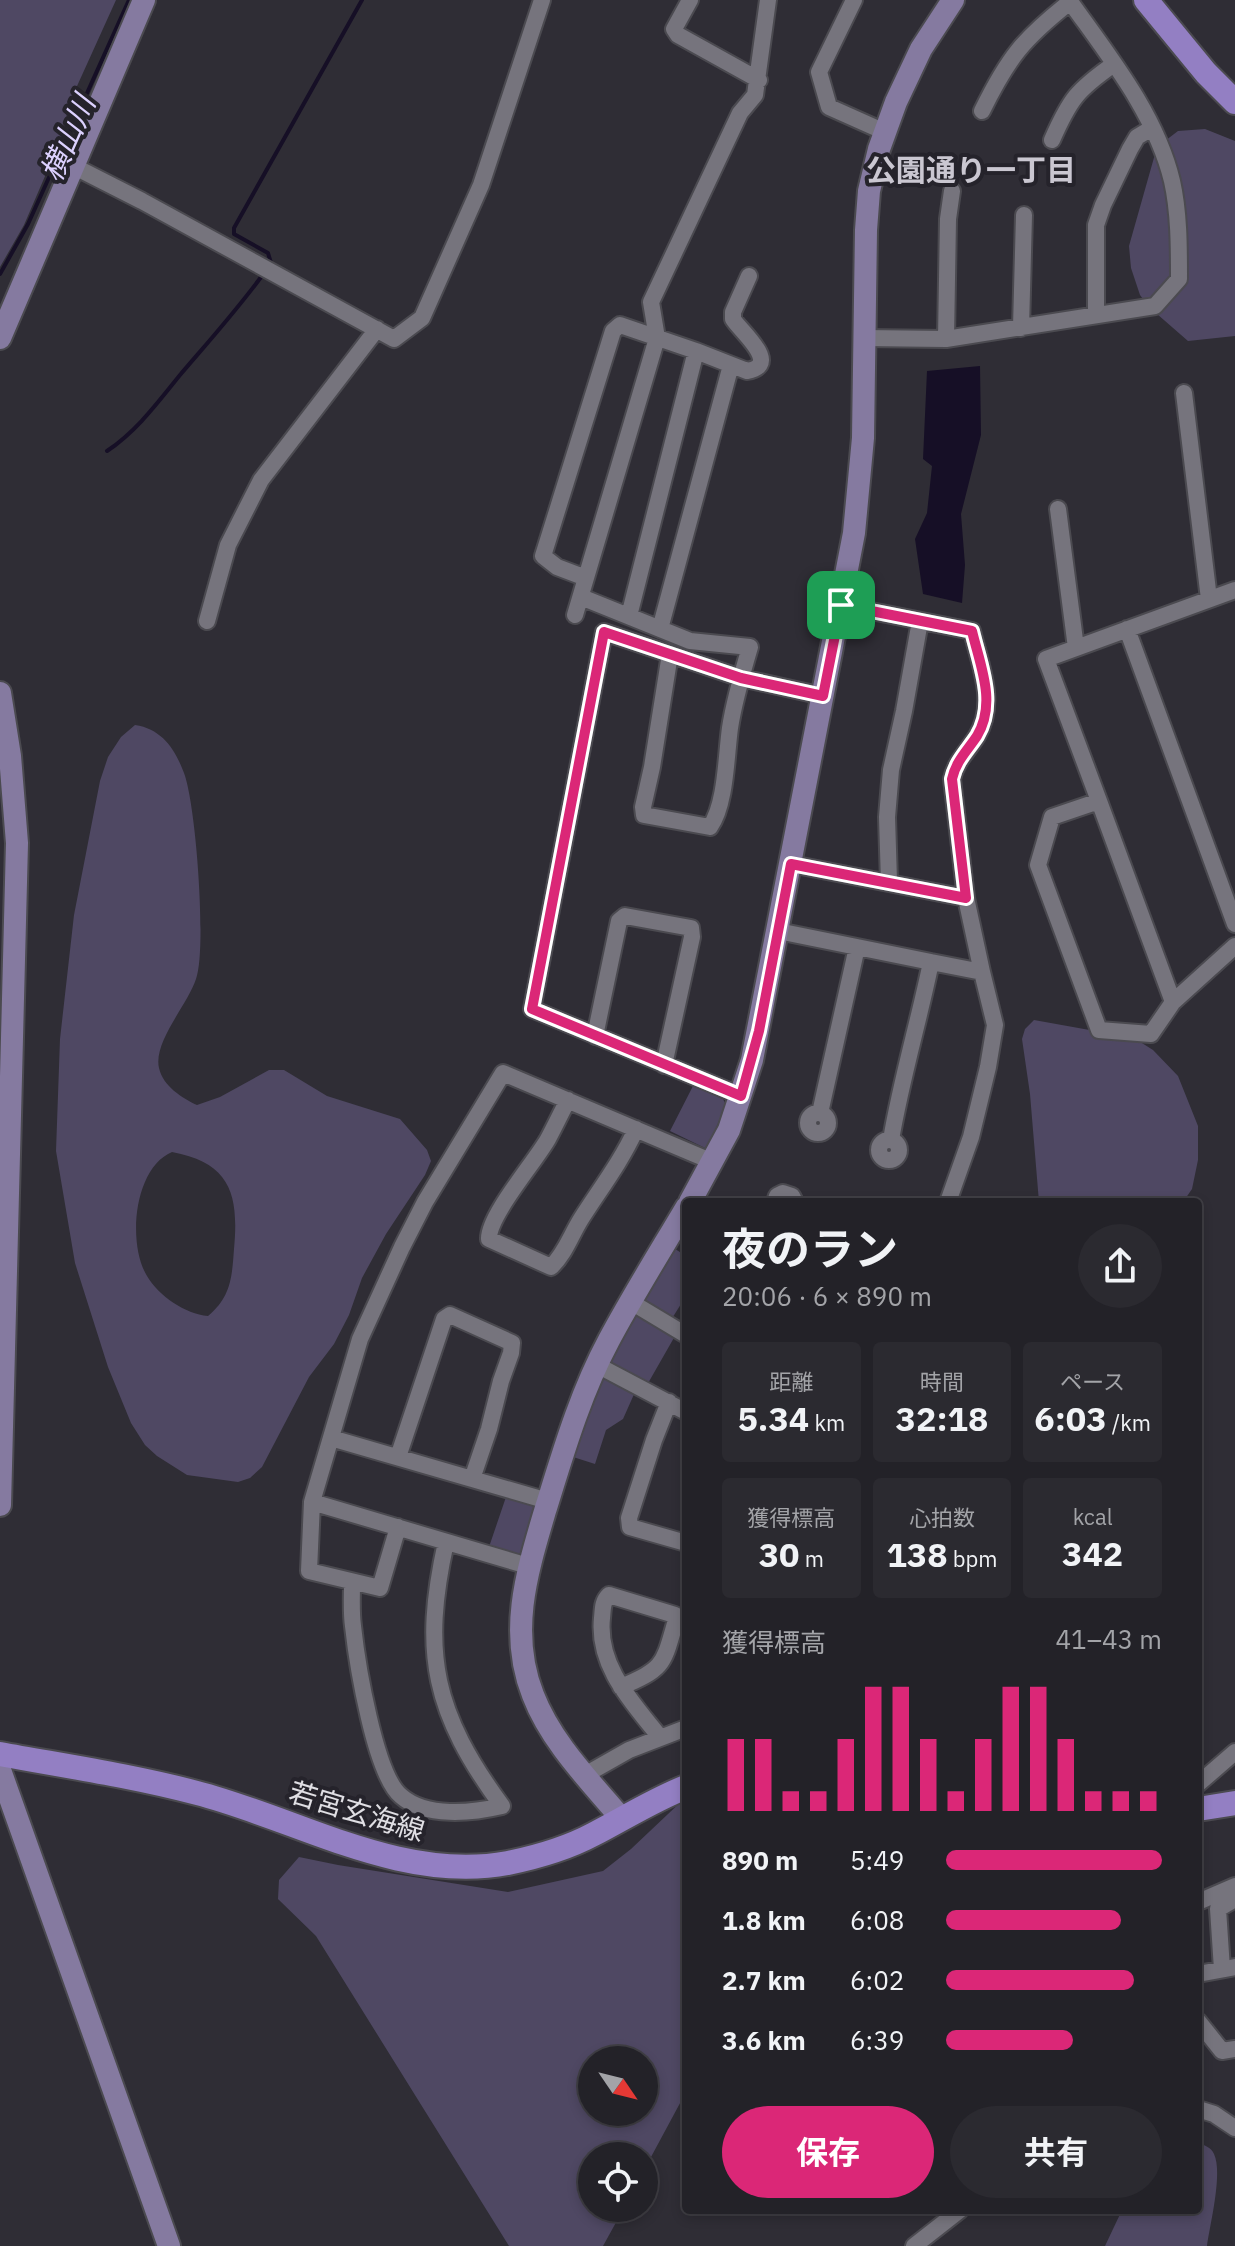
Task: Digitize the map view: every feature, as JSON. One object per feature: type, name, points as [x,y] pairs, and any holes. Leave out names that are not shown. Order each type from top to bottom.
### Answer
[{"type":"main road","points":[[1146,0],[1206,73],[1235,102]]},
{"type":"main road","name":"若宮玄海線","points":[[0,1754],[196,1792],[371,1851],[424,1865],[479,1866],[566,1847],[682,1789]]},
{"type":"main road","points":[[1202,1808],[1235,1803]]},
{"type":"street","points":[[0,338],[144,0]]},
{"type":"street","points":[[72,169],[83,171],[130,195],[394,339],[422,318],[481,185],[542,0]]},
{"type":"street","points":[[690,0],[676,22],[674,29],[678,35],[759,80]]},
{"type":"street","points":[[575,615],[657,338],[651,302],[740,113],[755,95],[768,0]]},
{"type":"street","points":[[854,0],[819,72],[829,107],[885,132]]},
{"type":"street","points":[[692,1198],[726,1136],[752,1060],[841,605],[860,483],[867,211],[874,170],[885,132],[921,49],[953,0]]},
{"type":"street","points":[[864,338],[946,339],[1155,306],[1179,279],[1172,180],[1152,128],[1114,64],[1069,1],[1032,31],[1004,67],[982,111]]},
{"type":"street","points":[[1052,140],[1062,116],[1082,86],[1114,64]]},
{"type":"street","points":[[1096,315],[1096,225],[1130,149],[1137,137],[1152,128]]},
{"type":"street","points":[[946,339],[948,219],[952,191]]},
{"type":"street","points":[[1021,328],[1024,215]]},
{"type":"street","points":[[586,578],[557,567],[543,556],[613,331],[620,325],[747,371],[754,370],[761,358],[752,340],[733,319],[733,312],[749,276]]},
{"type":"street","points":[[207,621],[228,545],[261,480],[377,329]]},
{"type":"street","points":[[629,616],[696,351]]},
{"type":"street","points":[[660,629],[731,365]]},
{"type":"street","points":[[1184,393],[1209,599]]},
{"type":"street","points":[[1058,509],[1076,648]]},
{"type":"street","points":[[1173,1002],[1046,659],[1235,590]]},
{"type":"street","points":[[581,597],[690,641],[750,647],[730,725],[715,820],[710,827],[644,815],[670,654]]},
{"type":"street","points":[[841,605],[972,631],[987,691],[983,724],[955,765],[952,779],[966,898],[976,954],[995,1025],[971,1137],[949,1198]]},
{"type":"street","points":[[889,882],[887,817],[891,770],[920,621]]},
{"type":"street","points":[[1127,629],[1235,924]]},
{"type":"street","points":[[741,1096],[532,1009],[604,632],[741,678],[823,696]]},
{"type":"street","points":[[0,693],[10,756],[17,843],[0,1505]]},
{"type":"street","points":[[1099,801],[1052,817],[1038,865],[1099,1030],[1151,1034],[1173,1002],[1235,946]]},
{"type":"street","points":[[791,864],[966,898]]},
{"type":"street","points":[[595,1036],[619,921],[625,916],[691,928],[692,937],[664,1065]]},
{"type":"street","points":[[778,931],[982,972]]},
{"type":"street","points":[[820,1113],[829,1064],[846,1008],[857,947]]},
{"type":"street","points":[[891,1140],[931,962]]},
{"type":"street","points":[[398,1527],[380,1588],[309,1571],[312,1502],[360,1339],[425,1202],[503,1073],[713,1162]]},
{"type":"street","points":[[568,1100],[548,1140],[488,1232],[489,1239],[551,1267],[558,1261],[579,1221],[624,1154],[636,1129]]},
{"type":"street","points":[[776,1198],[783,1193],[789,1193],[792,1198]]},
{"type":"street","points":[[621,1818],[552,1733],[533,1696],[527,1676],[520,1616],[528,1566],[565,1446],[597,1365],[682,1215]]},
{"type":"street","points":[[631,1302],[682,1333]]},
{"type":"street","points":[[398,1457],[427,1364],[444,1319],[450,1315],[512,1343],[472,1479]]},
{"type":"street","points":[[597,1365],[682,1410]]},
{"type":"street","points":[[669,1402],[629,1518],[630,1527],[682,1542]]},
{"type":"street","points":[[331,1438],[548,1501]]},
{"type":"street","points":[[312,1502],[528,1566]]},
{"type":"street","points":[[352,1583],[353,1625],[365,1692],[382,1769],[390,1786],[401,1797],[421,1808],[461,1811],[502,1806],[462,1747],[442,1692],[433,1626],[436,1587],[446,1542]]},
{"type":"street","points":[[621,1687],[659,1667],[676,1620],[675,1615],[609,1595],[604,1601],[601,1627],[607,1662],[621,1687],[659,1736]]},
{"type":"street","points":[[585,1775],[629,1750],[682,1729]]},
{"type":"street","points":[[1202,1781],[1235,1752]]},
{"type":"street","points":[[0,1770],[169,2246]]},
{"type":"street","points":[[1202,1900],[1235,1886]]},
{"type":"street","points":[[1202,1973],[1228,1968],[1218,1909],[1235,1899]]},
{"type":"street","points":[[1202,2025],[1231,2054]]},
{"type":"street","points":[[1202,2110],[1235,2128]]},
{"type":"street","points":[[914,2246],[955,2214]]},
{"type":"shaded area","points":[[0,0],[116,0],[68,106],[64,132],[24,225],[0,267]]},
{"type":"shaded area","points":[[1205,129],[1235,141],[1235,336],[1188,341],[1149,307],[1140,295],[1131,268],[1129,246],[1157,147],[1178,131]]},
{"type":"shaded area","points":[[980,366],[981,435],[961,514],[965,565],[962,603],[923,594],[915,539],[927,513],[932,466],[923,459],[927,371]]},
{"type":"shaded area","points":[[135,725],[153,731],[166,742],[184,773],[192,814],[199,876],[199,963],[192,989],[161,1047],[159,1068],[169,1086],[197,1105],[220,1097],[269,1070],[284,1070],[327,1096],[400,1119],[427,1150],[431,1161],[386,1234],[362,1278],[349,1315],[334,1344],[309,1377],[262,1467],[250,1478],[238,1482],[187,1475],[145,1445],[131,1423],[108,1367],[75,1263],[56,1151],[60,1039],[74,915],[100,781],[108,757],[121,737]],"holes":[[[172,1152],[192,1157],[219,1173],[227,1184],[235,1213],[229,1286],[216,1309],[208,1316],[182,1308],[158,1290],[147,1276],[137,1245],[138,1208],[149,1173]]]},
{"type":"shaded area","points":[[1034,1020],[1134,1038],[1153,1050],[1178,1076],[1198,1126],[1198,1160],[1192,1189],[1186,1198],[1039,1198],[1022,1039],[1025,1029]]},
{"type":"shaded area","points":[[693,1086],[723,1099],[726,1105],[705,1148],[670,1131]]},
{"type":"shaded area","points":[[672,1247],[682,1253],[682,1302],[671,1320],[644,1302],[643,1296]]},
{"type":"shaded area","points":[[638,1314],[675,1336],[647,1385],[610,1367],[607,1360],[631,1316]]},
{"type":"shaded area","points":[[606,1378],[635,1392],[623,1419],[606,1430],[595,1464],[570,1456],[599,1380]]},
{"type":"shaded area","points":[[506,1497],[534,1504],[538,1514],[527,1553],[519,1558],[489,1547]]},
{"type":"shaded area","points":[[682,1801],[682,2099],[658,2144],[578,2142],[578,2222],[616,2222],[603,2246],[509,2246],[316,1936],[278,1899],[279,1880],[299,1857],[508,1892],[603,1871]]},
{"type":"shaded area","points":[[1202,2145],[1211,2150],[1216,2163],[1217,2186],[1207,2246],[1105,2246],[1120,2214],[1202,2214]]},
{"type":"waterway","name":"横山川","points":[[0,274],[28,224],[129,0]]},
{"type":"waterway","points":[[269,266],[268,253],[234,234],[234,228],[362,0]]},
{"type":"waterway","points":[[107,451],[146,416],[264,273]]},
{"type":"district","name":"公園通り一丁目","points":[[971,169]]},
{"type":"route","points":[[841,605],[972,631],[987,691],[987,709],[976,737],[955,765],[952,779],[966,898],[791,864],[759,1031],[741,1096],[532,1009],[604,632],[741,678],[823,696],[841,605]]}]
